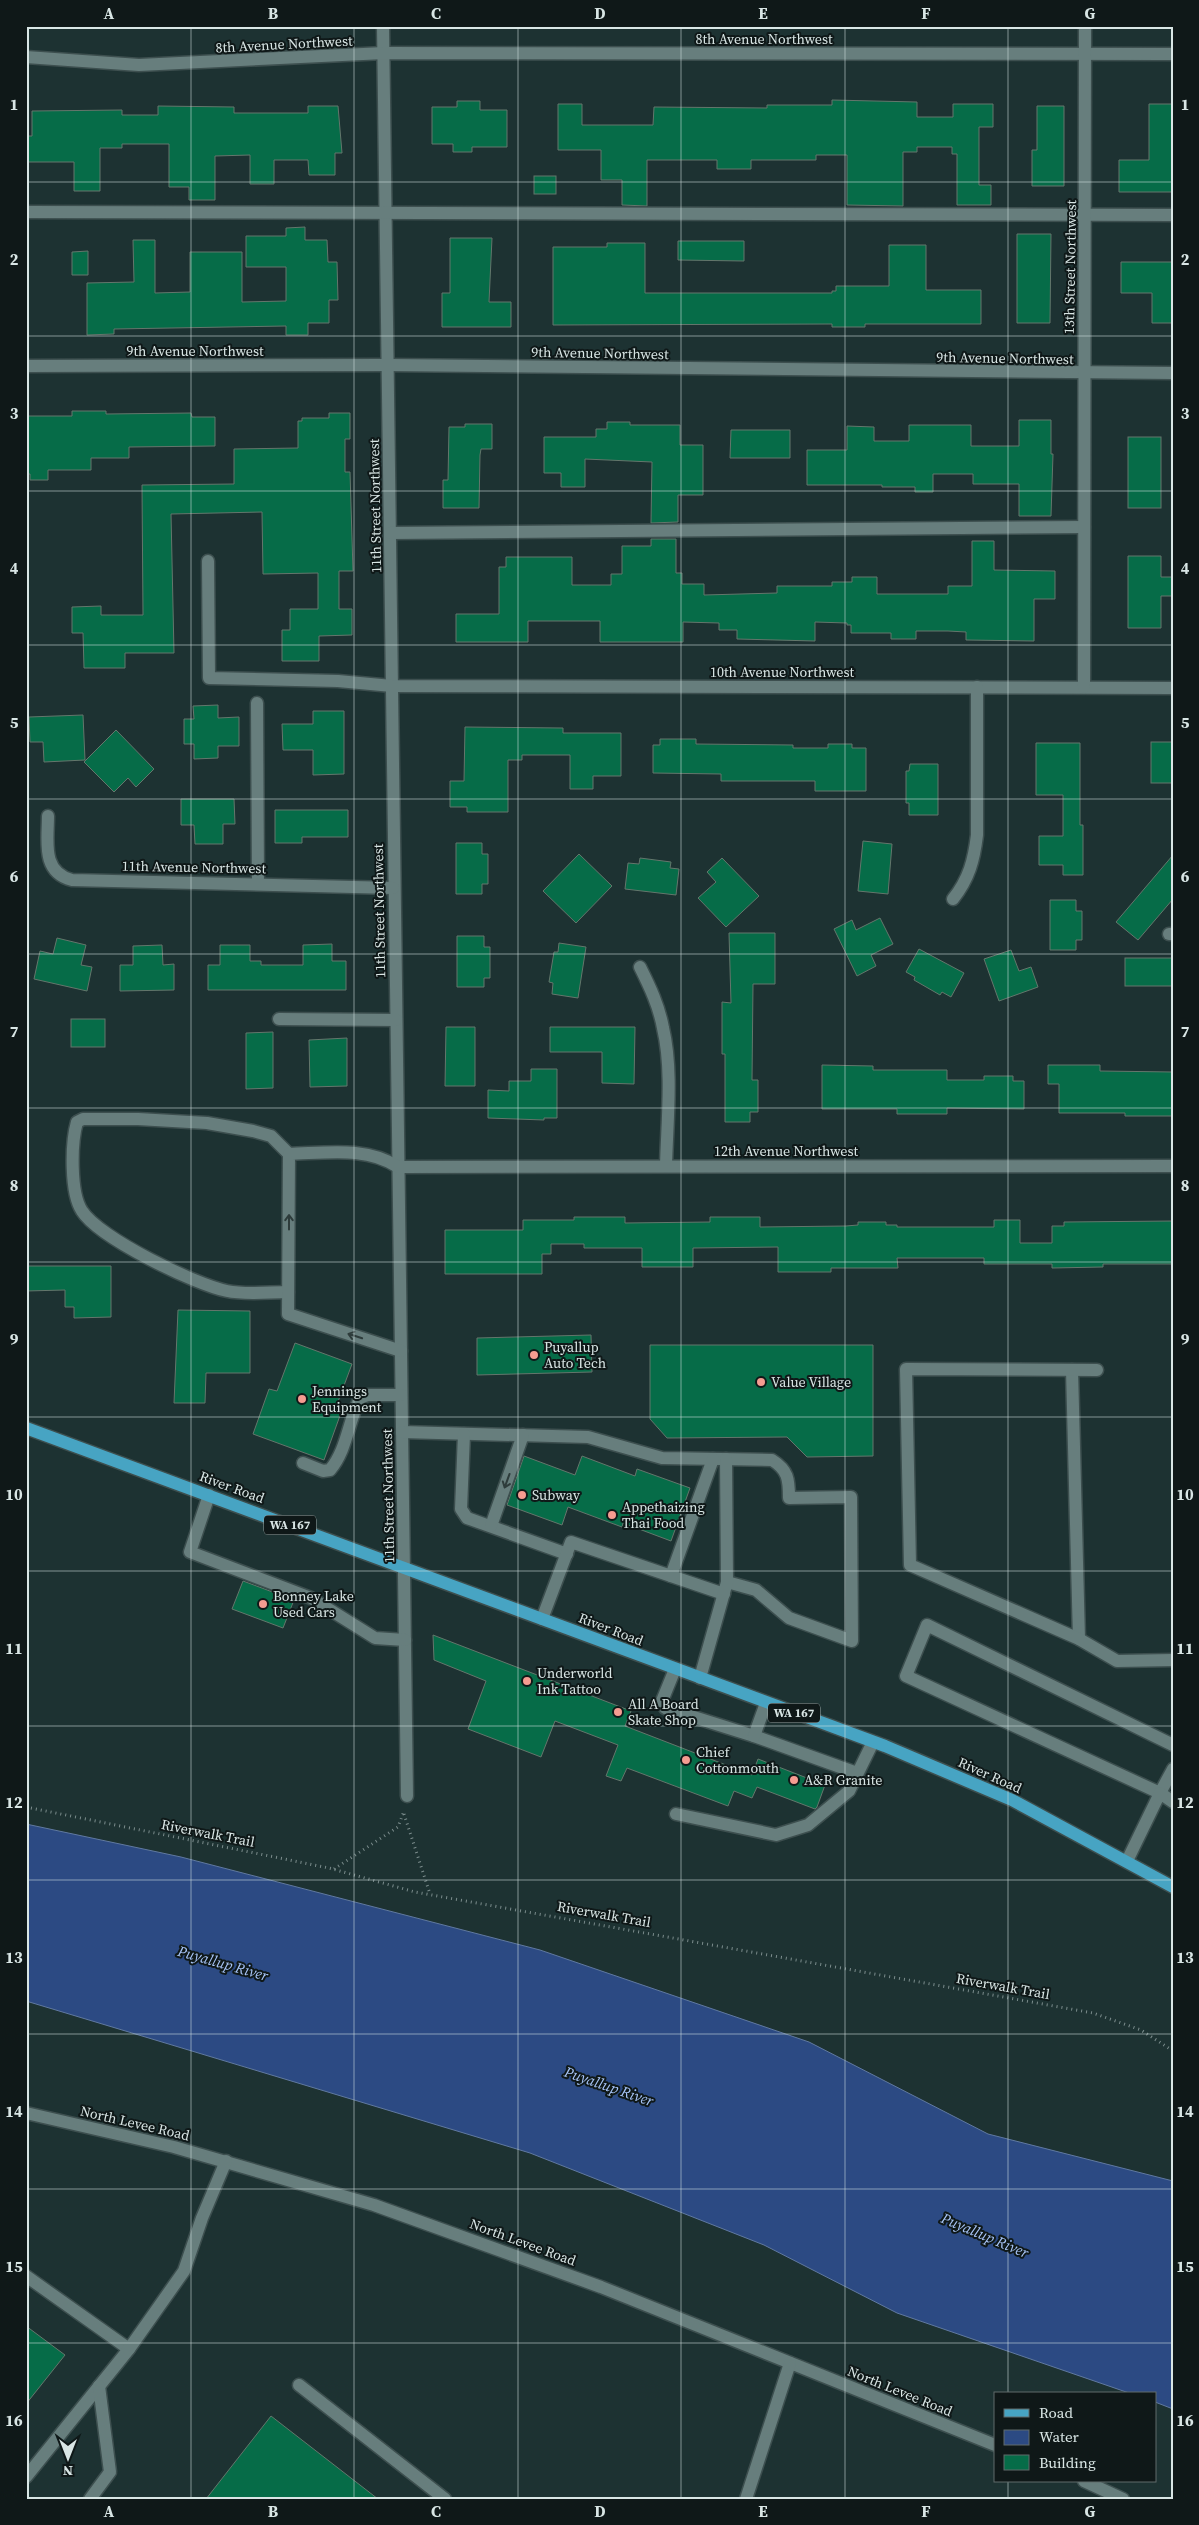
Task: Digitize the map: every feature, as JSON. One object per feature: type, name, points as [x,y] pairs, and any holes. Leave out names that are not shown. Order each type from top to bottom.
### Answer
[{"type":"main road","name":"River Road","points":[[26,1428],[873,1742],[1012,1800],[1173,1887]]},
{"type":"street","name":"11th Street Northwest","points":[[383,26],[393,888],[407,1796]]},
{"type":"street","name":"13th Street Northwest","points":[[1084,687],[1084,374],[1087,214],[1086,26]]},
{"type":"street","name":"8th Avenue Northwest","points":[[26,57],[156,65],[384,53],[1173,54]]},
{"type":"street","points":[[26,212],[1173,215]]},
{"type":"street","name":"9th Avenue Northwest","points":[[26,366],[388,366],[1084,374],[1173,373]]},
{"type":"street","points":[[390,533],[1084,528]]},
{"type":"street","name":"10th Avenue Northwest","points":[[208,561],[209,678],[338,681],[392,686],[1173,688]]},
{"type":"street","points":[[953,899],[970,872],[975,854],[977,835],[977,687]]},
{"type":"street","points":[[257,704],[258,883]]},
{"type":"street","name":"11th Avenue Northwest","points":[[48,816],[48,859],[57,874],[66,878],[393,888]]},
{"type":"street","points":[[640,968],[658,1008],[664,1030],[667,1054],[666,1166]]},
{"type":"street","points":[[279,1019],[396,1020]]},
{"type":"street","points":[[288,1292],[228,1291],[209,1286],[174,1271],[93,1225],[82,1211],[76,1197],[73,1137],[77,1122],[83,1119],[138,1119],[207,1124],[270,1136],[289,1154],[361,1152],[387,1159],[398,1167]]},
{"type":"street","points":[[289,1154],[288,1314],[401,1351]]},
{"type":"street","name":"12th Avenue Northwest","points":[[398,1167],[1173,1166]]},
{"type":"street","points":[[1097,1370],[906,1369],[910,1565],[1079,1639],[1117,1661],[1173,1660]]},
{"type":"street","points":[[1072,1370],[1079,1639]]},
{"type":"street","points":[[303,1463],[323,1470],[330,1470],[343,1448],[353,1412],[360,1398],[368,1395],[402,1395]]},
{"type":"street","points":[[402,1432],[588,1436],[662,1458],[772,1460],[783,1467],[789,1484],[789,1498],[851,1497],[852,1641],[789,1618],[756,1590],[725,1588],[671,1576],[571,1542],[542,1618]]},
{"type":"street","points":[[464,1434],[461,1510],[467,1518],[567,1554]]},
{"type":"street","points":[[491,1526],[523,1435]]},
{"type":"street","points":[[671,1576],[713,1459]]},
{"type":"street","points":[[700,1678],[725,1588],[726,1459]]},
{"type":"street","points":[[209,1495],[190,1552],[311,1598],[375,1638],[405,1640]]},
{"type":"street","points":[[1173,1745],[927,1625],[906,1676],[1160,1794],[1173,1802]]},
{"type":"street","points":[[675,1669],[662,1701],[665,1708],[754,1736],[857,1774]]},
{"type":"street","points":[[754,1736],[766,1703]]},
{"type":"street","points":[[676,1814],[776,1835],[808,1825],[849,1791],[873,1742]]},
{"type":"street","points":[[1127,1862],[1173,1769]]},
{"type":"street","name":"North Levee Road","points":[[26,2113],[226,2161],[374,2205],[521,2257],[994,2445]]},
{"type":"street","points":[[26,2476],[129,2349],[184,2271],[202,2218],[226,2161]]},
{"type":"street","points":[[26,2276],[129,2349]]},
{"type":"street","points":[[746,2499],[790,2363]]},
{"type":"street","points":[[300,2385],[445,2499]]},
{"type":"street","points":[[90,2499],[110,2472],[99,2386]]},
{"type":"street","points":[[1086,2482],[1123,2499]]},
{"type":"path","points":[[334,1870],[398,1828],[404,1813],[407,1796]]},
{"type":"path","name":"Riverwalk Trail","points":[[26,1807],[334,1870],[430,1894],[1093,2013],[1142,2030],[1173,2051]]},
{"type":"path","points":[[404,1813],[430,1894]]},
{"type":"water","name":"Puyallup River","points":[[26,1824],[181,1857],[540,1950],[809,2042],[988,2134],[1173,2181],[1173,2409],[1156,2402],[1156,2392],[1126,2392],[897,2313],[764,2245],[530,2153],[26,2001]]},
{"type":"building","points":[[832,100],[917,102],[917,117],[953,117],[953,104],[993,104],[993,127],[979,127],[979,185],[991,185],[991,205],[957,205],[957,154],[952,154],[952,147],[917,147],[917,152],[903,152],[903,206],[847,205],[847,155],[816,155],[816,160],[751,160],[751,169],[717,169],[717,160],[647,160],[647,206],[622,205],[622,180],[601,180],[601,150],[558,150],[558,104],[582,104],[582,125],[653,125],[654,107],[767,108],[767,105],[832,105]]},
{"type":"building","points":[[457,101],[480,101],[480,110],[507,110],[507,147],[472,147],[472,152],[453,152],[453,144],[432,144],[432,107],[457,107]]},
{"type":"building","points":[[1149,104],[1173,104],[1173,192],[1119,192],[1119,160],[1149,160]]},
{"type":"building","points":[[158,106],[234,107],[234,113],[308,113],[308,106],[338,106],[342,153],[335,153],[335,175],[309,175],[308,160],[274,160],[274,184],[250,184],[250,155],[215,156],[215,200],[189,200],[189,187],[169,187],[169,144],[122,144],[122,148],[100,148],[100,191],[74,191],[74,162],[26,162],[26,136],[32,136],[32,111],[122,110],[122,115],[158,115]]},
{"type":"building","points":[[1037,106],[1064,106],[1064,186],[1032,186],[1032,150],[1037,150]]},
{"type":"building","points":[[534,176],[556,176],[556,194],[534,194]]},
{"type":"building","points":[[305,227],[305,240],[327,240],[328,262],[337,262],[338,300],[329,300],[329,323],[308,323],[308,335],[286,335],[286,326],[114,329],[114,334],[87,335],[87,283],[134,282],[133,240],[155,240],[155,293],[190,292],[190,252],[242,252],[242,302],[286,301],[286,267],[246,267],[246,236],[286,236],[286,228]]},
{"type":"building","points":[[1017,234],[1051,234],[1050,323],[1017,323]]},
{"type":"building","points":[[450,238],[492,238],[489,302],[511,302],[511,327],[442,327],[442,293],[450,293]]},
{"type":"building","points":[[678,241],[744,241],[744,261],[678,260]]},
{"type":"building","points":[[607,243],[645,243],[645,293],[832,293],[832,291],[836,291],[836,286],[889,286],[889,245],[926,245],[926,290],[981,290],[981,324],[865,324],[865,327],[832,327],[832,324],[553,325],[553,247],[607,247]]},
{"type":"building","points":[[88,251],[88,275],[72,275],[72,252]]},
{"type":"building","points":[[1121,262],[1173,262],[1173,323],[1152,323],[1152,293],[1121,293]]},
{"type":"building","points":[[72,411],[106,411],[106,414],[191,413],[192,417],[215,417],[215,446],[129,447],[129,458],[91,458],[91,470],[48,470],[48,480],[30,480],[30,474],[26,474],[26,416],[72,416]]},
{"type":"building","points":[[329,413],[350,413],[350,439],[345,439],[345,472],[350,472],[353,571],[339,571],[339,609],[352,609],[352,635],[319,636],[319,661],[282,661],[282,630],[290,630],[290,609],[318,609],[318,573],[263,574],[262,512],[171,514],[174,653],[125,653],[125,668],[84,668],[83,633],[72,633],[72,607],[101,606],[101,615],[143,615],[142,485],[234,484],[234,449],[298,448],[298,421],[302,421],[302,418],[329,418]]},
{"type":"building","points":[[1019,420],[1051,420],[1051,454],[1053,454],[1051,516],[1019,516],[1019,484],[973,484],[973,474],[933,474],[933,492],[915,492],[915,487],[882,487],[882,485],[807,485],[807,450],[847,450],[847,426],[874,427],[874,441],[909,441],[909,425],[971,425],[971,446],[1019,446]]},
{"type":"building","points":[[607,422],[630,422],[630,425],[680,425],[680,445],[703,445],[703,495],[678,495],[678,522],[651,523],[652,462],[585,459],[585,487],[561,487],[561,473],[544,473],[544,437],[596,437],[596,429],[607,429]]},
{"type":"building","points":[[465,424],[492,424],[492,449],[481,449],[480,455],[479,508],[443,508],[443,480],[448,480],[449,427],[465,427]]},
{"type":"building","points":[[731,430],[790,430],[790,458],[730,458]]},
{"type":"building","points":[[1128,437],[1161,437],[1161,508],[1128,508]]},
{"type":"building","points":[[651,539],[676,539],[676,573],[682,573],[682,584],[704,584],[704,595],[777,593],[777,586],[832,586],[832,582],[852,582],[852,577],[877,577],[877,594],[948,594],[948,586],[972,586],[972,541],[994,541],[994,570],[1055,571],[1055,599],[1034,599],[1034,641],[966,640],[966,632],[948,631],[916,631],[916,639],[891,639],[891,633],[851,633],[851,625],[847,625],[847,623],[815,622],[815,641],[737,639],[737,630],[719,630],[719,623],[683,622],[683,642],[600,642],[600,621],[528,621],[528,642],[456,642],[456,614],[499,614],[499,567],[506,567],[506,557],[572,557],[572,585],[611,585],[611,574],[622,574],[622,546],[651,546]]},
{"type":"building","points":[[1128,556],[1161,556],[1161,577],[1173,577],[1173,596],[1161,596],[1161,628],[1128,628]]},
{"type":"building","points":[[218,705],[218,718],[239,717],[239,746],[218,746],[218,758],[194,759],[194,744],[184,744],[184,719],[194,719],[193,706]]},
{"type":"building","points":[[313,711],[344,711],[344,774],[313,775],[313,750],[283,750],[282,724],[313,724]]},
{"type":"building","points":[[83,715],[85,760],[44,762],[43,742],[30,742],[29,717]]},
{"type":"building","points":[[465,727],[563,728],[563,733],[621,733],[621,776],[593,776],[593,789],[570,789],[570,755],[522,755],[522,760],[508,760],[508,812],[467,812],[467,807],[450,807],[450,781],[464,781]]},
{"type":"building","points":[[116,730],[154,769],[136,787],[128,778],[114,792],[84,762]]},
{"type":"building","points":[[660,739],[696,739],[696,744],[793,745],[793,748],[828,748],[828,744],[852,744],[852,748],[866,748],[866,791],[815,791],[815,781],[721,781],[721,774],[653,773],[653,745],[660,745]]},
{"type":"building","points":[[1151,742],[1173,742],[1173,783],[1151,783]]},
{"type":"building","points":[[1036,743],[1080,743],[1080,825],[1083,825],[1083,875],[1063,875],[1063,865],[1039,865],[1039,836],[1063,836],[1063,795],[1036,795]]},
{"type":"building","points":[[910,764],[938,764],[938,815],[909,815],[909,803],[906,803],[906,771],[909,771]]},
{"type":"building","points":[[181,799],[234,799],[235,824],[223,824],[223,844],[195,844],[194,825],[181,825]]},
{"type":"building","points":[[275,810],[348,810],[348,837],[302,837],[302,843],[275,843]]},
{"type":"building","points":[[863,841],[892,844],[888,894],[858,891]]},
{"type":"building","points":[[456,843],[482,843],[482,854],[488,854],[488,884],[482,884],[482,894],[456,894]]},
{"type":"building","points":[[579,854],[612,886],[576,923],[543,891]]},
{"type":"building","points":[[1173,855],[1173,899],[1138,940],[1116,922]]},
{"type":"building","points":[[640,858],[671,862],[670,868],[679,869],[676,895],[625,889],[628,863],[639,864]]},
{"type":"building","points":[[722,858],[759,896],[726,927],[698,898],[716,882],[707,872]]},
{"type":"building","points":[[1050,900],[1076,900],[1076,911],[1082,911],[1082,940],[1076,940],[1076,950],[1050,950]]},
{"type":"building","points":[[880,918],[893,944],[871,955],[876,966],[857,976],[834,929],[852,920],[856,930]]},
{"type":"building","points":[[729,933],[775,933],[775,984],[753,984],[752,1080],[758,1080],[758,1112],[750,1112],[750,1122],[725,1122],[725,1054],[722,1054],[722,1002],[731,1003]]},
{"type":"building","points":[[457,936],[484,936],[484,947],[490,947],[490,978],[484,978],[484,987],[457,987]]},
{"type":"building","points":[[57,938],[86,945],[81,965],[92,967],[87,991],[34,979],[40,951],[53,954]]},
{"type":"building","points":[[559,943],[586,947],[578,998],[552,994],[553,983],[549,982],[554,952],[558,952]]},
{"type":"building","points":[[332,944],[332,961],[346,961],[346,990],[208,990],[208,965],[220,965],[220,945],[250,945],[250,961],[261,961],[261,965],[303,965],[303,945]]},
{"type":"building","points":[[162,945],[163,965],[174,964],[174,990],[120,991],[120,965],[133,965],[133,946]]},
{"type":"building","points":[[919,949],[964,973],[951,997],[942,992],[940,995],[914,980],[915,977],[906,972]]},
{"type":"building","points":[[1011,950],[1019,971],[1031,967],[1038,987],[999,1001],[984,959]]},
{"type":"building","points":[[1125,958],[1173,958],[1173,986],[1125,986]]},
{"type":"building","points":[[71,1019],[105,1019],[105,1047],[71,1047]]},
{"type":"building","points":[[446,1027],[475,1027],[475,1086],[445,1086]]},
{"type":"building","points":[[550,1027],[635,1027],[634,1084],[602,1083],[602,1052],[550,1052]]},
{"type":"building","points":[[273,1032],[273,1088],[246,1089],[246,1033]]},
{"type":"building","points":[[347,1038],[347,1086],[310,1087],[309,1040]]},
{"type":"building","points":[[822,1065],[873,1066],[873,1070],[947,1070],[947,1080],[984,1080],[984,1076],[1013,1076],[1013,1081],[1024,1081],[1024,1109],[947,1108],[947,1114],[897,1114],[897,1109],[822,1109]]},
{"type":"building","points":[[1048,1065],[1100,1065],[1100,1071],[1173,1072],[1173,1116],[1125,1116],[1125,1113],[1059,1113],[1059,1084],[1048,1084]]},
{"type":"building","points":[[531,1069],[557,1069],[557,1118],[544,1118],[544,1120],[488,1118],[488,1090],[509,1091],[509,1081],[531,1081]]},
{"type":"building","points":[[574,1217],[625,1217],[625,1223],[710,1222],[710,1217],[760,1217],[760,1227],[846,1226],[858,1225],[858,1222],[886,1222],[886,1225],[897,1225],[897,1227],[994,1227],[994,1220],[1020,1220],[1020,1243],[1052,1243],[1052,1226],[1064,1226],[1064,1222],[1173,1221],[1173,1264],[1103,1264],[1103,1267],[1052,1268],[1052,1264],[984,1264],[984,1258],[897,1258],[898,1268],[831,1268],[831,1272],[778,1272],[778,1247],[693,1248],[693,1267],[642,1267],[642,1248],[584,1248],[584,1244],[551,1244],[551,1254],[542,1254],[542,1274],[445,1274],[445,1230],[523,1230],[523,1220],[574,1220]]},
{"type":"building","points":[[26,1266],[111,1266],[111,1317],[74,1318],[74,1307],[65,1307],[65,1290],[26,1291]]},
{"type":"building","points":[[178,1310],[250,1311],[250,1373],[206,1373],[205,1403],[174,1403]]},
{"type":"building","name":"Puyallup Auto Tech","points":[[591,1335],[592,1372],[477,1375],[477,1338]]},
{"type":"building","name":"Jennings Equipment","points":[[295,1343],[352,1364],[336,1407],[342,1410],[324,1460],[253,1434],[269,1389],[277,1391]]},
{"type":"building","name":"Value Village","points":[[650,1345],[873,1345],[873,1456],[807,1457],[787,1437],[667,1438],[650,1419]]},
{"type":"building","points":[[524,1456],[575,1475],[582,1456],[635,1476],[637,1469],[690,1488],[671,1541],[623,1523],[622,1527],[568,1507],[562,1525],[507,1505]]},
{"type":"building","name":"Bonney Lake Used Cars","points":[[243,1581],[294,1600],[283,1628],[232,1609]]},
{"type":"building","points":[[433,1635],[631,1711],[625,1726],[752,1775],[758,1759],[825,1785],[817,1807],[815,1809],[757,1787],[752,1798],[734,1791],[728,1806],[627,1768],[621,1781],[606,1776],[618,1745],[555,1721],[541,1757],[468,1729],[486,1681],[434,1660]]},
{"type":"building","points":[[26,2326],[65,2355],[26,2404]]},
{"type":"building","points":[[271,2416],[378,2499],[206,2499]]},
{"type":"place","name":"Puyallup Auto Tech","points":[[534,1355]]},
{"type":"place","name":"Value Village","points":[[761,1382]]},
{"type":"place","name":"Jennings Equipment","points":[[302,1399]]},
{"type":"place","name":"Subway","points":[[522,1495]]},
{"type":"place","name":"Appethaizing Thai Food","points":[[612,1515]]},
{"type":"place","name":"Bonney Lake Used Cars","points":[[263,1604]]},
{"type":"place","name":"Underworld Ink Tattoo","points":[[527,1681]]},
{"type":"place","name":"All A Board Skate Shop","points":[[618,1712]]},
{"type":"place","name":"Chief Cottonmouth","points":[[686,1760]]},
{"type":"place","name":"A&R Granite","points":[[794,1780]]}]
